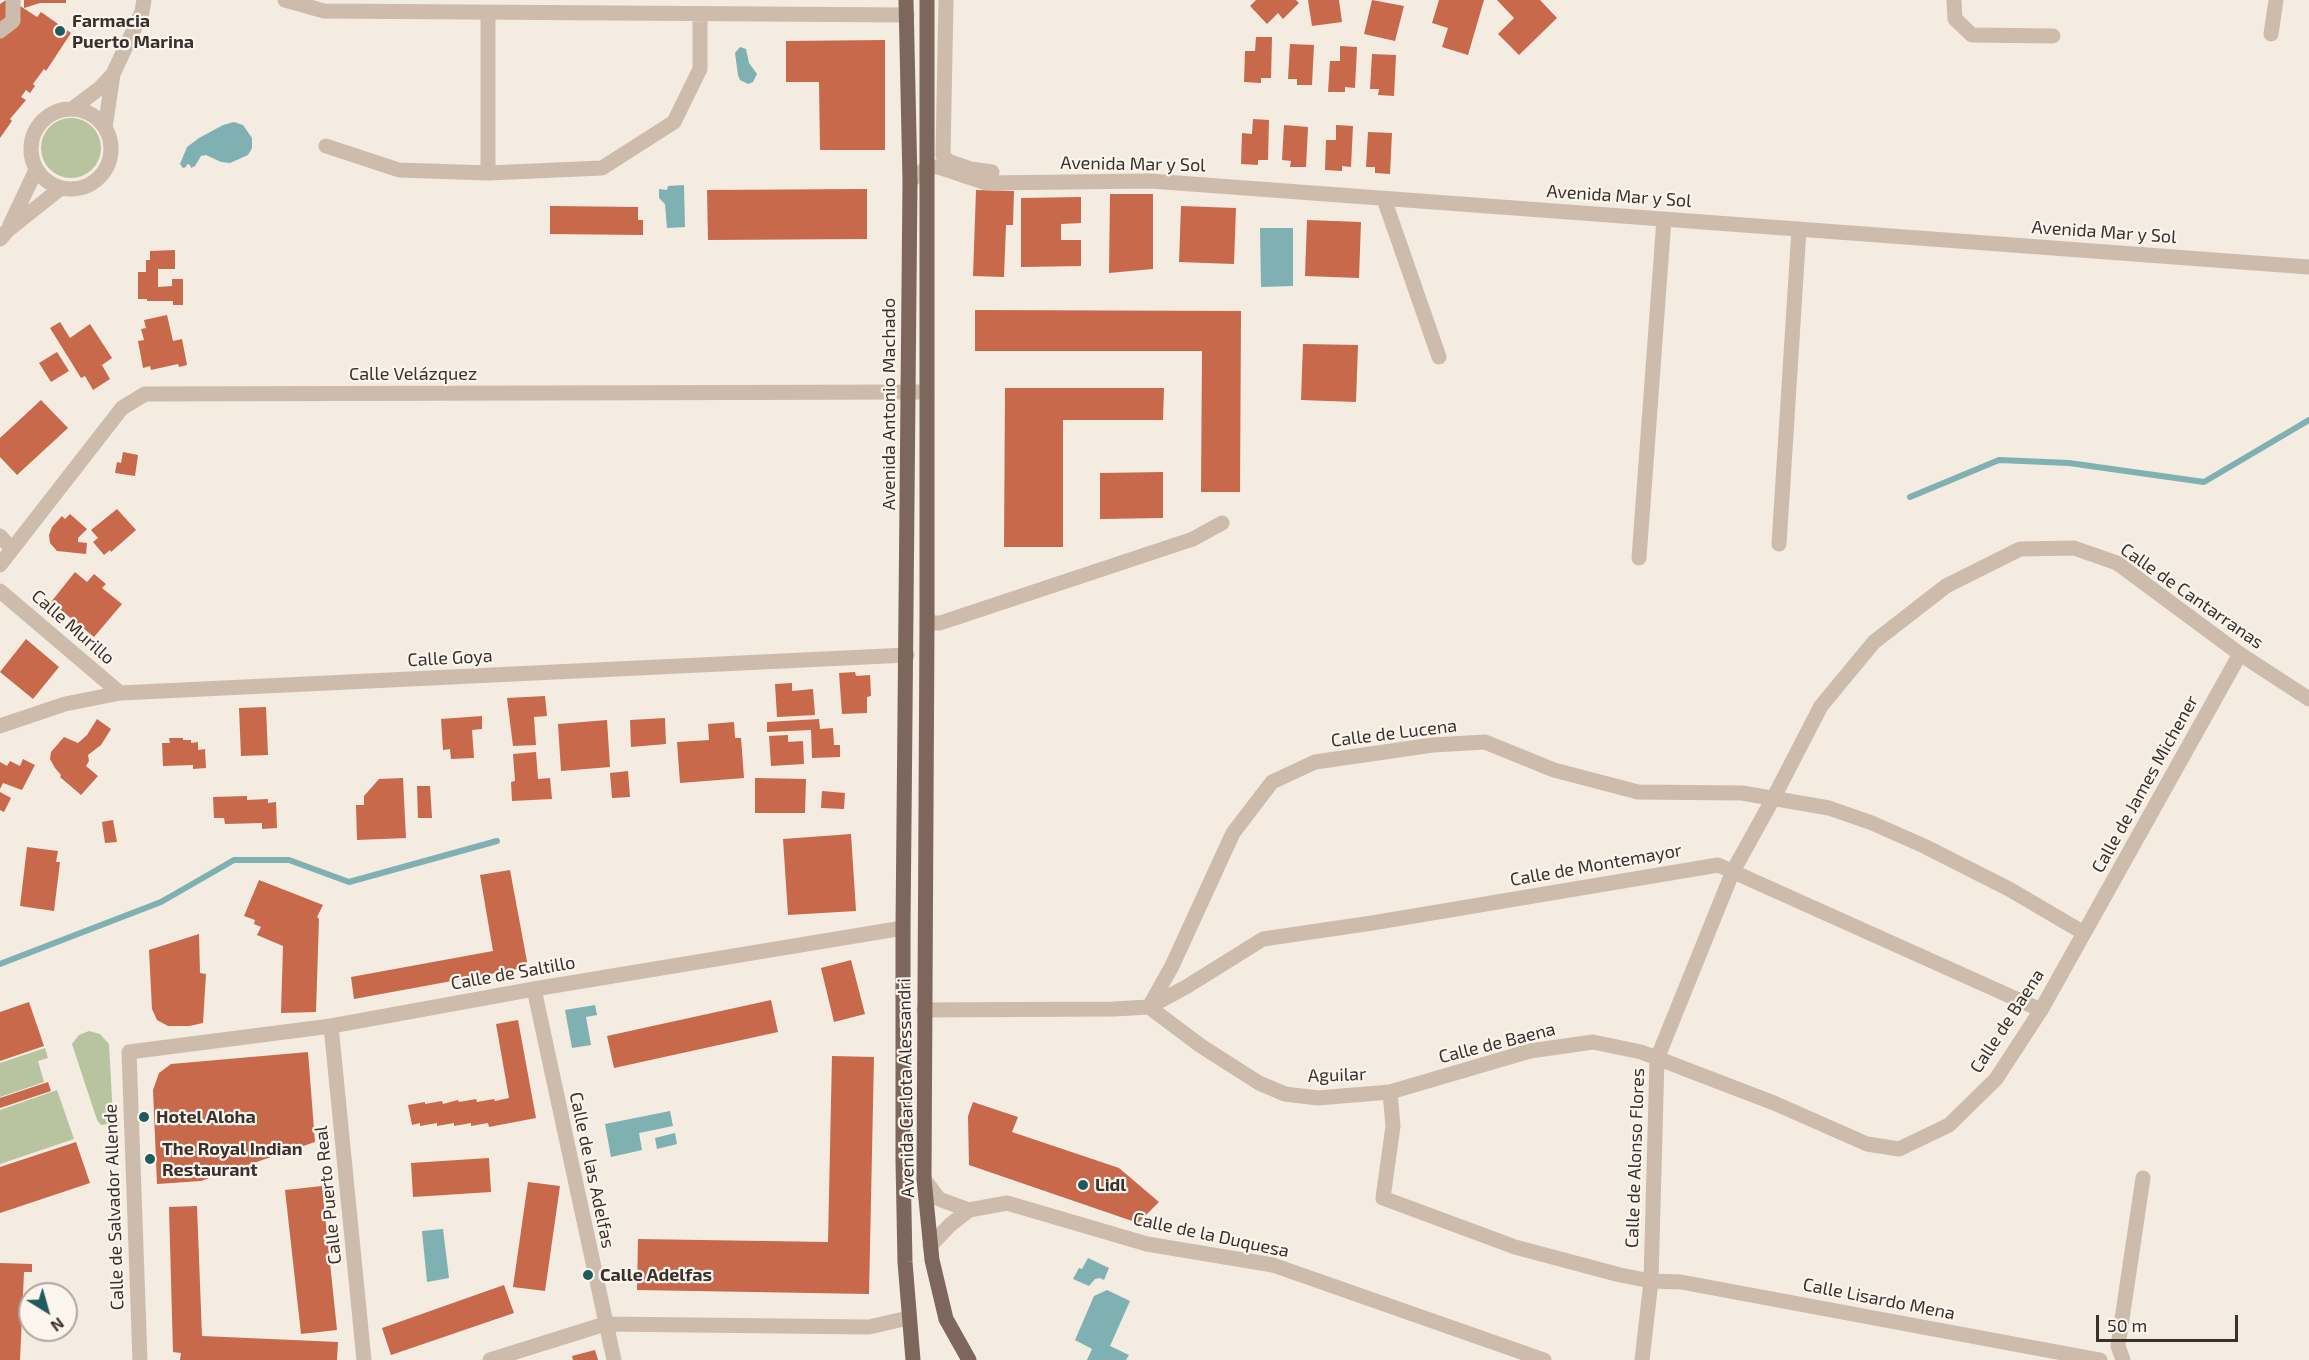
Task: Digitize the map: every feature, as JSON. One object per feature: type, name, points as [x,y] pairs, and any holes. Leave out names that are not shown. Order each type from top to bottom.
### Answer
[{"type":"main road","points":[[927,0],[927,623]]},
{"type":"main road","name":"Avenida Antonio Machado","points":[[905,808],[910,181],[906,7]]},
{"type":"main road","name":"Avenida Carlota Alessandri","points":[[927,623],[924,1179],[930,1246],[946,1320],[969,1360]]},
{"type":"main road","name":"Avenida Carlota Alessandri","points":[[905,808],[904,1195],[908,1318],[913,1360]]},
{"type":"street","points":[[0,32],[13,21],[13,0]]},
{"type":"street","points":[[105,128],[113,74],[142,12],[144,0]]},
{"type":"street","points":[[285,0],[324,11],[488,13],[700,15],[906,7]]},
{"type":"street","points":[[945,0],[943,155],[948,161],[971,169],[992,172]]},
{"type":"street","points":[[1954,0],[1955,19],[1972,35],[2054,36]]},
{"type":"street","points":[[2271,34],[2276,0]]},
{"type":"street","points":[[488,13],[488,173]]},
{"type":"street","points":[[326,146],[399,170],[488,173],[602,168],[674,122],[700,69],[700,15]]},
{"type":"street","points":[[72,108],[100,88],[113,74]]},
{"type":"street","points":[[72,108],[94,116],[105,128],[111,154],[106,168],[94,182],[76,188],[61,188],[46,181],[36,170],[31,156],[31,144],[35,130],[47,116],[72,108]]},
{"type":"street","points":[[910,181],[928,167]]},
{"type":"street","name":"Avenida Mar y Sol","points":[[928,167],[938,167],[986,183],[1151,181],[2309,267]]},
{"type":"street","points":[[3,235],[36,170]]},
{"type":"street","points":[[3,235],[61,188]]},
{"type":"street","points":[[1384,199],[1439,357]]},
{"type":"street","points":[[1639,558],[1664,219]]},
{"type":"street","points":[[1779,544],[1799,229]]},
{"type":"street","name":"Calle Velázquez","points":[[0,565],[122,408],[145,394],[927,392]]},
{"type":"street","points":[[927,623],[940,623],[1193,539],[1222,523]]},
{"type":"street","points":[[0,536],[12,549]]},
{"type":"street","name":"Calle de Cantarranas","points":[[1732,871],[1774,797],[1821,706],[1874,642],[1946,586],[2020,549],[2074,548],[2117,563],[2240,654],[2309,699]]},
{"type":"street","name":"Calle Murillo","points":[[0,591],[120,693]]},
{"type":"street","name":"Calle de James Michener","points":[[2084,933],[2240,654]]},
{"type":"street","name":"Calle Goya","points":[[0,726],[65,704],[120,693],[907,655]]},
{"type":"street","name":"Calle de Lucena","points":[[1149,1006],[1172,966],[1233,833],[1272,783],[1315,762],[1433,745],[1485,742],[1554,770],[1638,792],[1742,793],[1774,797]]},
{"type":"street","points":[[1774,797],[1829,808],[1904,837],[2009,889],[2084,933]]},
{"type":"street","name":"Calle de Montemayor","points":[[1149,1006],[1186,987],[1263,939],[1718,865],[2040,1010]]},
{"type":"street","name":"Calle de Alonso Flores","points":[[1642,1360],[1651,1281],[1657,1059],[1732,871]]},
{"type":"street","name":"Calle de Saltillo","points":[[129,1052],[331,1026],[534,989],[903,928]]},
{"type":"street","name":"Calle de Baena","points":[[1390,1092],[1530,1051],[1593,1042],[1641,1052],[1774,1102],[1867,1144],[1899,1149],[1949,1125],[1996,1079],[2040,1010],[2084,933]]},
{"type":"street","name":"Calle de las Adelfas","points":[[534,989],[614,1360]]},
{"type":"street","points":[[924,1010],[1114,1009],[1149,1006]]},
{"type":"street","name":"Aguilar","points":[[1149,1006],[1202,1047],[1259,1083],[1285,1094],[1318,1098],[1390,1092],[1393,1126],[1383,1198],[1515,1247],[1651,1281]]},
{"type":"street","name":"Calle Puerto Real","points":[[331,1026],[364,1360]]},
{"type":"street","name":"Calle de Salvador Allende","points":[[129,1052],[140,1360]]},
{"type":"street","points":[[2123,1360],[2118,1346],[2143,1178]]},
{"type":"street","points":[[924,1179],[939,1198],[969,1210],[950,1225],[930,1246]]},
{"type":"street","name":"Calle de la Duquesa","points":[[969,1210],[1007,1203],[1147,1244],[1273,1264],[1544,1360]]},
{"type":"street","name":"Calle Lisardo Mena","points":[[1651,1281],[1681,1282],[2100,1360]]},
{"type":"street","points":[[490,1360],[605,1324],[869,1326],[908,1318]]},
{"type":"green space","points":[[71,118],[88,123],[96,131],[101,148],[96,165],[88,173],[71,178],[54,173],[46,165],[41,148],[46,131],[54,123]]},
{"type":"green space","points":[[89,1031],[100,1034],[109,1044],[113,1118],[108,1124],[101,1125],[97,1120],[72,1044],[79,1035]]},
{"type":"green space","points":[[45,1048],[48,1058],[38,1061],[44,1082],[0,1097],[0,1063]]},
{"type":"green space","points":[[57,1090],[74,1139],[0,1164],[0,1110]]},
{"type":"water","points":[[740,47],[746,49],[749,63],[757,74],[753,82],[748,84],[740,80],[738,75],[735,53]]},
{"type":"water","points":[[234,122],[243,125],[252,138],[252,148],[248,155],[230,163],[221,162],[206,155],[201,156],[195,166],[191,168],[187,164],[183,168],[180,164],[187,147],[223,125]]},
{"type":"water","points":[[684,185],[685,227],[667,228],[665,204],[659,198],[659,189],[667,190],[668,186]]},
{"type":"water","points":[[1260,228],[1293,228],[1293,286],[1261,287]]},
{"type":"water","points":[[595,1005],[597,1015],[586,1017],[591,1045],[572,1048],[565,1010]]},
{"type":"water","points":[[670,1111],[673,1126],[639,1133],[642,1150],[611,1157],[605,1124]]},
{"type":"water","points":[[675,1133],[677,1144],[657,1149],[655,1138]]},
{"type":"water","points":[[443,1229],[449,1278],[427,1282],[422,1231]]},
{"type":"water","points":[[1088,1258],[1109,1268],[1104,1280],[1095,1279],[1089,1286],[1073,1279]]},
{"type":"water","points":[[1107,1290],[1130,1301],[1110,1346],[1129,1355],[1126,1360],[1087,1360],[1092,1349],[1075,1340],[1094,1296]]},
{"type":"building","points":[[11,0],[37,17],[41,12],[71,33],[46,71],[44,69],[33,84],[35,86],[30,93],[26,90],[21,97],[26,100],[10,119],[12,121],[0,138],[0,4]]},
{"type":"building","points":[[24,0],[66,0],[66,3],[40,3],[24,8]]},
{"type":"building","points":[[1256,0],[1296,0],[1299,3],[1283,19],[1278,13],[1267,24],[1250,6]]},
{"type":"building","points":[[1308,0],[1339,0],[1342,22],[1312,26]]},
{"type":"building","points":[[1372,0],[1404,6],[1395,41],[1364,34]]},
{"type":"building","points":[[1439,0],[1484,0],[1468,55],[1442,47],[1448,28],[1432,23]]},
{"type":"building","points":[[1497,0],[1540,0],[1557,18],[1519,55],[1498,34],[1514,18]]},
{"type":"building","points":[[1256,37],[1272,37],[1271,78],[1261,78],[1261,83],[1244,82],[1245,51],[1255,51]]},
{"type":"building","points":[[885,40],[885,150],[820,150],[819,82],[786,82],[786,41]]},
{"type":"building","points":[[1290,44],[1314,45],[1312,85],[1297,85],[1297,79],[1288,79]]},
{"type":"building","points":[[1340,46],[1357,47],[1355,88],[1345,87],[1345,92],[1328,92],[1330,61],[1340,61]]},
{"type":"building","points":[[1372,54],[1396,55],[1394,96],[1378,95],[1379,89],[1370,89]]},
{"type":"building","points":[[1253,119],[1269,120],[1268,160],[1258,160],[1258,165],[1241,164],[1242,133],[1252,134]]},
{"type":"building","points":[[1284,125],[1308,127],[1306,167],[1290,167],[1291,161],[1282,160]]},
{"type":"building","points":[[1336,125],[1353,126],[1351,167],[1342,166],[1342,171],[1325,170],[1326,140],[1336,140]]},
{"type":"building","points":[[1368,132],[1392,133],[1390,174],[1375,173],[1375,167],[1366,167]]},
{"type":"building","points":[[867,189],[867,239],[708,240],[707,190]]},
{"type":"building","points":[[976,190],[1014,191],[1013,225],[1006,225],[1004,277],[973,276]]},
{"type":"building","points":[[1110,194],[1153,194],[1153,269],[1109,273]]},
{"type":"building","points":[[1081,197],[1081,223],[1061,224],[1061,240],[1081,240],[1081,266],[1021,267],[1021,198]]},
{"type":"building","points":[[550,206],[638,207],[638,220],[643,220],[643,235],[550,234]]},
{"type":"building","points":[[1181,206],[1236,208],[1234,264],[1179,262]]},
{"type":"building","points":[[1307,220],[1361,222],[1359,278],[1305,276]]},
{"type":"building","points":[[175,250],[175,269],[158,269],[158,287],[172,286],[172,279],[183,279],[183,305],[173,305],[173,301],[138,299],[138,272],[146,272],[146,260],[150,260],[150,251]]},
{"type":"building","points":[[975,310],[1241,311],[1240,492],[1201,492],[1202,351],[975,351]]},
{"type":"building","points":[[167,315],[173,341],[182,339],[187,365],[179,367],[178,364],[151,370],[150,366],[143,368],[138,341],[144,340],[141,329],[146,328],[144,320]]},
{"type":"building","points":[[60,322],[70,338],[90,324],[112,358],[102,365],[110,379],[93,390],[85,376],[81,378],[50,328]]},
{"type":"building","points":[[1303,344],[1358,345],[1356,402],[1301,400]]},
{"type":"building","points":[[57,352],[69,371],[51,382],[39,363]]},
{"type":"building","points":[[1005,388],[1164,388],[1163,420],[1063,420],[1063,547],[1004,547]]},
{"type":"building","points":[[41,400],[68,428],[17,475],[0,457],[0,438]]},
{"type":"building","points":[[123,452],[138,455],[135,476],[115,473],[117,462],[121,463]]},
{"type":"building","points":[[1163,472],[1163,518],[1100,519],[1100,473]]},
{"type":"building","points":[[117,509],[136,530],[111,552],[110,550],[104,555],[93,542],[98,538],[91,530]]},
{"type":"building","points":[[70,514],[87,529],[78,538],[78,542],[87,543],[86,554],[57,551],[50,543],[49,535],[52,527],[62,516],[65,519]]},
{"type":"building","points":[[75,572],[87,582],[94,574],[106,584],[102,588],[122,604],[94,637],[51,602]]},
{"type":"building","points":[[26,639],[59,667],[33,699],[0,672]]},
{"type":"building","points":[[855,672],[856,676],[870,675],[871,696],[867,697],[867,713],[842,714],[839,673]]},
{"type":"building","points":[[792,683],[792,691],[813,689],[815,715],[777,717],[775,684]]},
{"type":"building","points":[[545,696],[547,716],[534,717],[536,745],[513,746],[507,698]]},
{"type":"building","points":[[266,707],[268,755],[241,756],[239,708]]},
{"type":"building","points":[[482,716],[482,729],[472,730],[474,758],[451,759],[450,749],[443,750],[441,719]]},
{"type":"building","points":[[665,718],[666,744],[631,747],[630,720]]},
{"type":"building","points":[[97,719],[111,729],[101,745],[88,755],[89,761],[86,766],[98,776],[81,795],[60,777],[61,775],[50,759],[51,752],[64,737],[78,743],[87,735]]},
{"type":"building","points":[[819,719],[820,729],[833,728],[834,745],[840,745],[840,757],[812,758],[811,730],[767,732],[767,722]]},
{"type":"building","points":[[607,720],[610,767],[561,771],[558,724]]},
{"type":"building","points":[[734,722],[735,738],[741,738],[744,778],[680,783],[677,742],[709,740],[708,724]]},
{"type":"building","points":[[788,735],[788,742],[803,741],[804,764],[771,766],[769,736]]},
{"type":"building","points":[[169,738],[183,738],[183,740],[191,740],[191,743],[198,742],[198,750],[205,749],[206,768],[193,769],[193,765],[163,766],[162,743],[170,743]]},
{"type":"building","points":[[536,752],[538,779],[550,778],[552,799],[512,801],[511,782],[515,781],[513,754]]},
{"type":"building","points":[[23,759],[35,765],[22,790],[3,783],[0,789],[0,762],[7,766],[10,761],[20,766]]},
{"type":"building","points":[[628,771],[630,797],[612,798],[610,773]]},
{"type":"building","points":[[403,778],[406,838],[357,840],[356,805],[364,805],[364,796],[379,779]]},
{"type":"building","points":[[755,778],[806,779],[805,813],[755,813]]},
{"type":"building","points":[[417,786],[430,786],[432,818],[418,818]]},
{"type":"building","points":[[822,791],[845,793],[844,809],[821,808]]},
{"type":"building","points":[[0,792],[11,798],[4,812],[0,810]]},
{"type":"building","points":[[247,796],[247,800],[268,799],[268,803],[276,802],[277,828],[262,829],[262,823],[225,824],[224,818],[214,818],[213,797]]},
{"type":"building","points":[[113,820],[117,842],[105,843],[102,822]]},
{"type":"building","points":[[851,834],[856,911],[788,915],[783,839]]},
{"type":"building","points":[[27,847],[58,851],[56,862],[60,862],[54,911],[20,906]]},
{"type":"building","points":[[510,870],[528,967],[354,999],[351,977],[493,951],[480,875]]},
{"type":"building","points":[[259,880],[323,905],[317,917],[319,919],[316,1012],[281,1013],[283,946],[257,935],[261,927],[254,924],[255,920],[244,916]]},
{"type":"building","points":[[199,934],[200,973],[206,974],[203,1023],[168,1026],[157,1020],[152,1009],[149,950]]},
{"type":"building","points":[[851,960],[865,1014],[834,1022],[821,968]]},
{"type":"building","points":[[771,1000],[778,1032],[614,1068],[607,1036]]},
{"type":"building","points":[[29,1002],[44,1046],[0,1061],[0,1012]]},
{"type":"building","points":[[518,1020],[536,1118],[489,1127],[488,1123],[471,1126],[471,1123],[454,1126],[454,1123],[437,1126],[437,1123],[412,1125],[408,1105],[442,1101],[443,1104],[476,1099],[477,1102],[494,1099],[495,1101],[509,1098],[496,1024]]},
{"type":"building","points":[[308,1052],[315,1142],[201,1181],[157,1184],[153,1090],[159,1073],[171,1064]]},
{"type":"building","points":[[832,1056],[874,1057],[869,1294],[637,1290],[638,1239],[828,1242]]},
{"type":"building","points":[[48,1082],[51,1091],[0,1108],[0,1098]]},
{"type":"building","name":"Lidl","points":[[973,1102],[1018,1117],[1012,1132],[1119,1168],[1159,1202],[1138,1223],[969,1165],[968,1116]]},
{"type":"building","points":[[76,1142],[90,1183],[0,1213],[0,1167]]},
{"type":"building","points":[[489,1158],[491,1192],[413,1197],[411,1163]]},
{"type":"building","points":[[528,1182],[560,1186],[545,1291],[513,1287]]},
{"type":"building","points":[[322,1186],[337,1330],[301,1334],[285,1190]]},
{"type":"building","points":[[197,1206],[202,1336],[338,1342],[337,1360],[180,1360],[181,1353],[173,1352],[169,1207]]},
{"type":"building","points":[[0,1263],[32,1264],[32,1272],[24,1272],[24,1282],[18,1282],[20,1360],[0,1360]]},
{"type":"building","points":[[504,1285],[514,1313],[391,1355],[382,1328]]},
{"type":"building","points":[[595,1350],[598,1360],[573,1360],[572,1356]]},
{"type":"waterway","points":[[1910,497],[1999,460],[2069,463],[2204,482],[2309,420]]},
{"type":"waterway","points":[[0,964],[161,902],[234,860],[289,860],[349,882],[497,841]]},
{"type":"place","name":"Farmacia Puerto Marina","points":[[60,31]]},
{"type":"place","name":"Hotel Aloha","points":[[144,1117]]},
{"type":"place","name":"The Royal Indian Restaurant","points":[[150,1159]]},
{"type":"place","name":"Lidl","points":[[1083,1185]]},
{"type":"place","name":"Calle Adelfas","points":[[588,1275]]}]
